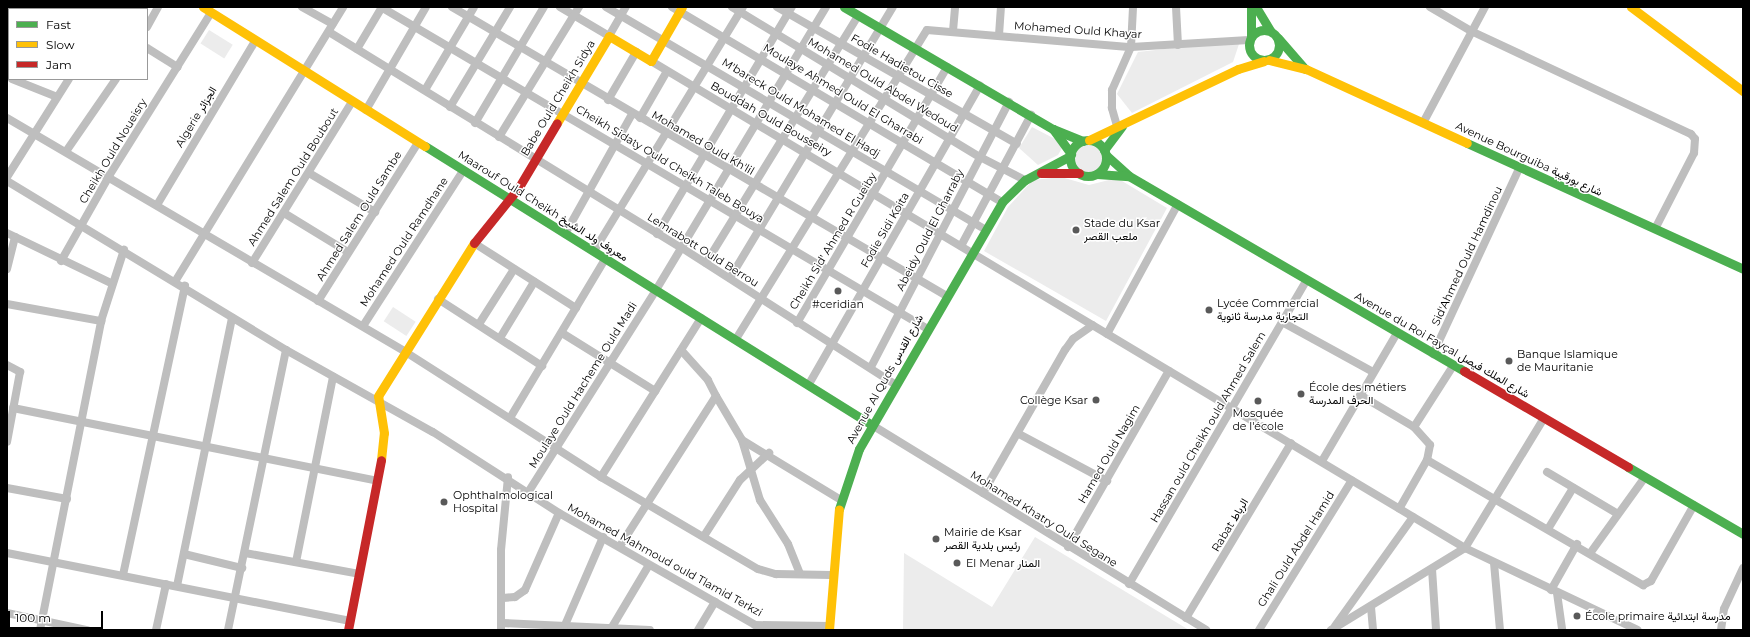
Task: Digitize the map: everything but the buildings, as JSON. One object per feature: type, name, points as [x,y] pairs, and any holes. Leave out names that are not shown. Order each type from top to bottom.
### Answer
[{"type":"main road","name":"Maarouf Ould Cheikh معروف ولد الشيخ","points":[[203,7],[352,102],[809,384],[872,425]]},
{"type":"main road","points":[[844,7],[1053,129],[1086,140],[1105,152],[1129,176]]},
{"type":"main road","points":[[1251,7],[1250,40],[1253,56],[1267,60]]},
{"type":"main road","points":[[1071,155],[1086,140],[1238,69],[1267,60],[1280,48],[1278,38],[1270,30],[1256,7]]},
{"type":"main road","points":[[1631,7],[1743,91]]},
{"type":"main road","points":[[1646,7],[1743,80]]},
{"type":"main road","points":[[651,61],[678,9]]},
{"type":"main road","points":[[1238,69],[1250,40],[1260,30],[1270,30]]},
{"type":"main road","name":"Bouddah Ould Bousseiry","points":[[609,36],[651,61]]},
{"type":"main road","name":"Babe Ould Cheikh Sidya","points":[[378,402],[404,351],[474,243],[535,159],[609,36]]},
{"type":"main road","name":"Avenue Bourguiba شارع بورقيبة","points":[[1278,38],[1306,69]]},
{"type":"main road","name":"Avenue Bourguiba شارع بورقيبة","points":[[1267,60],[1306,69],[1743,269]]},
{"type":"main road","points":[[1097,174],[1104,166],[1105,152],[1126,121]]},
{"type":"main road","points":[[1053,129],[1071,155],[1079,173],[1129,176]]},
{"type":"main road","name":"Avenue Al Quds شارع القدس","points":[[829,628],[831,575],[841,500],[872,425],[970,252],[1002,202],[1025,180],[1071,155]]},
{"type":"main road","name":"Avenue Al Quds شارع القدس","points":[[1039,173],[1079,173]]},
{"type":"main road","name":"Avenue du Roi Fayçal شارع الملك فيصل","points":[[1129,176],[1306,281],[1743,534]]},
{"type":"main road","points":[[349,626],[378,481],[384,438],[378,402]]},
{"type":"street","points":[[103,7],[108,8]]},
{"type":"street","points":[[148,25],[158,7]]},
{"type":"street","points":[[302,7],[333,24]]},
{"type":"street","points":[[176,280],[202,234],[329,32],[343,7]]},
{"type":"street","points":[[357,50],[382,7]]},
{"type":"street","name":"Cheikh Sidaty Ould Cheikh Taleb Bouya","points":[[382,7],[414,27],[503,77],[926,328]]},
{"type":"street","points":[[366,110],[426,7]]},
{"type":"street","name":"Mohamed Ould Kh'lil","points":[[452,7],[547,62],[704,157],[755,185],[916,280],[945,295]]},
{"type":"street","points":[[424,90],[474,7]]},
{"type":"street","points":[[450,107],[510,7]]},
{"type":"street","points":[[475,122],[544,7]]},
{"type":"street","name":"Bouddah Ould Bousseiry","points":[[560,7],[609,36]]},
{"type":"street","points":[[499,137],[529,93],[579,7]]},
{"type":"street","name":"M'bareck Ould Mohamed El Hadj","points":[[606,7],[708,65],[887,171],[919,193],[984,229]]},
{"type":"street","name":"Babe Ould Cheikh Sidya","points":[[609,36],[626,7]]},
{"type":"street","name":"Mohamed Ould Abdel Wedoud","points":[[732,7],[742,10],[776,34],[918,118],[980,157],[1025,180]]},
{"type":"street","name":"Fodie Hadietou Cisse","points":[[777,7],[790,10],[812,28],[897,78],[1017,144]]},
{"type":"street","name":"Moulaye Ould Hacheme Ould Madi","points":[[529,491],[682,248],[802,49],[812,28],[826,7]]},
{"type":"street","points":[[730,278],[807,154],[836,103],[852,80],[893,7]]},
{"type":"street","points":[[954,31],[955,7]]},
{"type":"street","points":[[999,35],[1001,7]]},
{"type":"street","points":[[1117,126],[1112,108],[1112,90],[1131,47],[1133,7]]},
{"type":"street","points":[[1176,7],[1178,45]]},
{"type":"street","points":[[1430,7],[1471,31],[1691,134],[1696,146],[1655,229]]},
{"type":"street","points":[[1423,123],[1485,7]]},
{"type":"street","name":"Moulaye Ahmed Ould El Gharrabi","points":[[678,9],[968,180],[1002,202]]},
{"type":"street","points":[[594,251],[619,212],[665,133],[742,10]]},
{"type":"street","points":[[657,234],[732,111],[790,10]]},
{"type":"street","name":"Cheikh Ould Noueisry","points":[[61,261],[109,176],[211,13]]},
{"type":"street","points":[[706,263],[783,139],[812,88],[842,45],[858,16]]},
{"type":"street","name":"Mohamed Ould Khayar","points":[[915,48],[926,30],[954,31],[1131,47],[1250,40]]},
{"type":"street","name":"Lemrabott Ould Berrou","points":[[329,32],[619,212],[682,248],[797,323],[871,367],[894,384]]},
{"type":"street","name":"Algerie الجزائر","points":[[157,205],[255,41]]},
{"type":"street","points":[[736,339],[915,48]]},
{"type":"street","points":[[148,49],[177,67]]},
{"type":"street","points":[[608,100],[636,52]]},
{"type":"street","name":"Bouddah Ould Bousseiry","points":[[651,61],[732,111],[783,139],[941,233],[970,252],[1465,548],[1554,592],[1638,630]]},
{"type":"street","name":"Cheikh Sid' Ahmed R Gueiby","points":[[797,323],[845,238],[874,194],[947,67]]},
{"type":"street","points":[[640,118],[667,71]]},
{"type":"street","points":[[14,80],[57,97]]},
{"type":"street","points":[[7,177],[68,80]]},
{"type":"street","points":[[67,150],[115,80]]},
{"type":"street","name":"Fodie Sidi Koita","points":[[809,384],[980,86]]},
{"type":"street","name":"Ahmed Salem Ould Boubout","points":[[252,263],[310,173],[352,102]]},
{"type":"street","name":"Abeidy Ould El Gharraby","points":[[871,367],[1009,102]]},
{"type":"street","points":[[565,234],[632,114]]},
{"type":"street","points":[[962,246],[1017,144],[1030,115]]},
{"type":"street","points":[[7,118],[67,150],[202,234],[318,302],[363,326],[601,476],[766,572],[831,575]]},
{"type":"street","name":"Ahmed Salem Ould Sambe","points":[[318,302],[348,252],[418,143]]},
{"type":"street","name":"Sid'Ahmed Ould Hamdinou","points":[[1433,354],[1520,166]]},
{"type":"street","name":"Mohamed Ould Ramdhane","points":[[363,326],[463,171]]},
{"type":"street","points":[[310,173],[375,212]]},
{"type":"street","name":"Mohamed Mahmoud ould Tlamid Terkzi","points":[[7,181],[176,280],[232,318],[286,350],[508,477],[559,513],[620,546],[649,565],[715,602],[761,627],[829,628]]},
{"type":"street","points":[[1107,334],[1178,204]]},
{"type":"street","points":[[284,213],[348,252]]},
{"type":"street","points":[[7,233],[61,261],[111,283]]},
{"type":"street","points":[[7,269],[15,237]]},
{"type":"street","points":[[474,243],[576,308]]},
{"type":"street","points":[[40,630],[55,562],[101,321],[111,283],[124,250]]},
{"type":"street","points":[[510,418],[605,259]]},
{"type":"street","points":[[479,324],[514,269]]},
{"type":"street","name":"Hassan ould Cheikh ould Ahmed Salem","points":[[1129,584],[1306,281]]},
{"type":"street","points":[[500,338],[534,282]]},
{"type":"street","points":[[123,575],[185,286]]},
{"type":"street","points":[[438,299],[542,366]]},
{"type":"street","points":[[7,304],[101,321]]},
{"type":"street","points":[[177,586],[204,445],[232,318]]},
{"type":"street","points":[[601,476],[701,318]]},
{"type":"street","points":[[1282,322],[1373,372]]},
{"type":"street","points":[[983,493],[1019,434],[1070,343],[1092,325]]},
{"type":"street","points":[[562,333],[655,391]]},
{"type":"street","points":[[1322,462],[1373,372],[1398,333]]},
{"type":"street","points":[[228,630],[286,350]]},
{"type":"street","points":[[681,350],[708,380],[742,440],[760,500],[788,544],[800,574]]},
{"type":"street","points":[[7,365],[20,372],[8,426],[7,442]]},
{"type":"street","points":[[1414,428],[1453,366]]},
{"type":"street","name":"Hamed Ould Nagim","points":[[1068,547],[1169,371]]},
{"type":"street","points":[[296,562],[333,377]]},
{"type":"street","points":[[1360,395],[1414,428],[1430,444],[1427,460],[1399,509]]},
{"type":"street","points":[[620,546],[716,396]]},
{"type":"street","points":[[13,408],[378,481]]},
{"type":"street","points":[[1332,629],[1371,607],[1465,548],[1544,418]]},
{"type":"street","name":"Mohamed Khatry Ould Segane","points":[[872,425],[1068,547],[1206,630]]},
{"type":"street","points":[[1019,434],[1107,481]]},
{"type":"street","points":[[742,440],[769,453],[841,500]]},
{"type":"street","name":"Rabat الرباط","points":[[1186,618],[1291,443]]},
{"type":"street","points":[[704,536],[751,468],[769,453]]},
{"type":"street","points":[[1427,460],[1591,552],[1641,584],[1649,583],[1694,505]]},
{"type":"street","points":[[1547,472],[1618,514]]},
{"type":"street","points":[[508,477],[501,550],[503,598],[502,627],[565,625],[650,630]]},
{"type":"street","points":[[1591,552],[1645,477]]},
{"type":"street","name":"Ghali Ould Abdel Hamid","points":[[1259,630],[1352,480]]},
{"type":"street","points":[[7,488],[67,499]]},
{"type":"street","points":[[1548,529],[1573,488]]},
{"type":"street","points":[[503,598],[515,597],[525,590],[559,513]]},
{"type":"street","points":[[1332,629],[1413,517]]},
{"type":"street","points":[[565,625],[603,537]]},
{"type":"street","points":[[1562,630],[1554,592],[1577,544]]},
{"type":"street","points":[[7,553],[235,597],[349,626]]},
{"type":"street","points":[[245,553],[359,574]]},
{"type":"street","points":[[184,554],[242,568]]},
{"type":"street","points":[[1494,563],[1500,630]]},
{"type":"street","points":[[612,627],[649,565]]},
{"type":"street","points":[[1721,630],[1724,609],[1743,568]]},
{"type":"street","points":[[1432,569],[1436,630]]},
{"type":"street","points":[[156,630],[166,584]]},
{"type":"street","points":[[698,630],[715,602]]},
{"type":"street","points":[[1371,607],[1373,630]]},
{"type":"street","points":[[7,613],[87,630]]},
{"type":"shaded area","points":[[209,30],[233,45],[224,58],[201,44]]},
{"type":"shaded area","points":[[1234,41],[1239,44],[1233,62],[1132,113],[1117,94],[1138,52]]},
{"type":"shaded area","points":[[1032,127],[1057,140],[1062,148],[1058,155],[1038,165],[1019,148]]},
{"type":"shaded area","points":[[1088,145],[1098,149],[1102,159],[1098,169],[1088,173],[1078,169],[1074,159],[1078,149]]},
{"type":"shaded area","name":"Stade du Ksar ملعب القصر","points":[[1061,177],[1089,185],[1117,178],[1167,208],[1106,321],[984,251],[1008,207],[1033,180]]},
{"type":"shaded area","points":[[393,307],[416,322],[406,336],[384,321]]},
{"type":"shaded area","points":[[1035,537],[1189,630],[903,630],[904,553],[992,607]]},
{"type":"traffic: fast","points":[[844,7],[1053,129],[1083,141]]},
{"type":"traffic: fast","points":[[1251,7],[1251,37]]},
{"type":"traffic: fast","points":[[1256,7],[1270,30]]},
{"type":"traffic: fast","points":[[1264,30],[1275,34],[1279,45],[1275,56],[1264,60],[1253,56],[1249,45],[1253,34],[1264,30]]},
{"type":"traffic: fast","points":[[1278,38],[1305,69]]},
{"type":"traffic: fast","points":[[1104,150],[1122,126]]},
{"type":"traffic: fast","points":[[1053,129],[1071,154]]},
{"type":"traffic: fast","points":[[1091,140],[1101,145],[1105,151],[1106,158],[1105,165],[1101,171],[1095,175],[1085,176],[1075,171],[1071,165],[1070,155],[1075,145],[1081,141],[1091,140]]},
{"type":"traffic: fast","points":[[1467,143],[1743,269]]},
{"type":"traffic: fast","points":[[425,146],[872,425]]},
{"type":"traffic: fast","points":[[1106,155],[1129,176],[1464,371]]},
{"type":"traffic: fast","points":[[839,509],[859,449],[1002,202],[1025,180],[1070,156]]},
{"type":"traffic: fast","points":[[1097,174],[1129,176]]},
{"type":"traffic: fast","points":[[1628,467],[1743,534]]},
{"type":"traffic: slow","points":[[203,7],[425,146]]},
{"type":"traffic: slow","points":[[557,123],[609,36],[651,61],[682,7]]},
{"type":"traffic: slow","points":[[1631,7],[1743,91]]},
{"type":"traffic: slow","points":[[1269,60],[1306,69],[1467,143]]},
{"type":"traffic: slow","points":[[1089,140],[1238,69],[1264,61]]},
{"type":"traffic: slow","points":[[381,460],[384,433],[378,396],[474,243]]},
{"type":"traffic: slow","points":[[829,630],[839,509]]},
{"type":"traffic: jam","points":[[474,243],[519,187],[557,123]]},
{"type":"traffic: jam","points":[[1041,173],[1079,173]]},
{"type":"traffic: jam","points":[[1464,371],[1628,467]]},
{"type":"traffic: jam","points":[[348,630],[381,460]]},
{"type":"place","name":"Stade du Ksar ملعب القصر","points":[[1076,230]]},
{"type":"place","name":"#ceridian","points":[[838,291]]},
{"type":"place","name":"Lycée Commercial التجارية مدرسة ثانوية","points":[[1209,310]]},
{"type":"place","name":"Banque Islamique de Mauritanie","points":[[1509,361]]},
{"type":"place","name":"École des métiers الحرف المدرسة","points":[[1301,394]]},
{"type":"place","name":"Collège Ksar","points":[[1096,400]]},
{"type":"place","name":"Mosquée de l'école","points":[[1258,401]]},
{"type":"place","name":"Ophthalmological Hospital","points":[[444,502]]},
{"type":"place","name":"Mairie de Ksar رئيس بلدية القصر","points":[[936,539]]},
{"type":"place","name":"El Menar المنار","points":[[957,563]]},
{"type":"place","name":"École primaire مدرسة ابتدائية","points":[[1577,616]]}]
